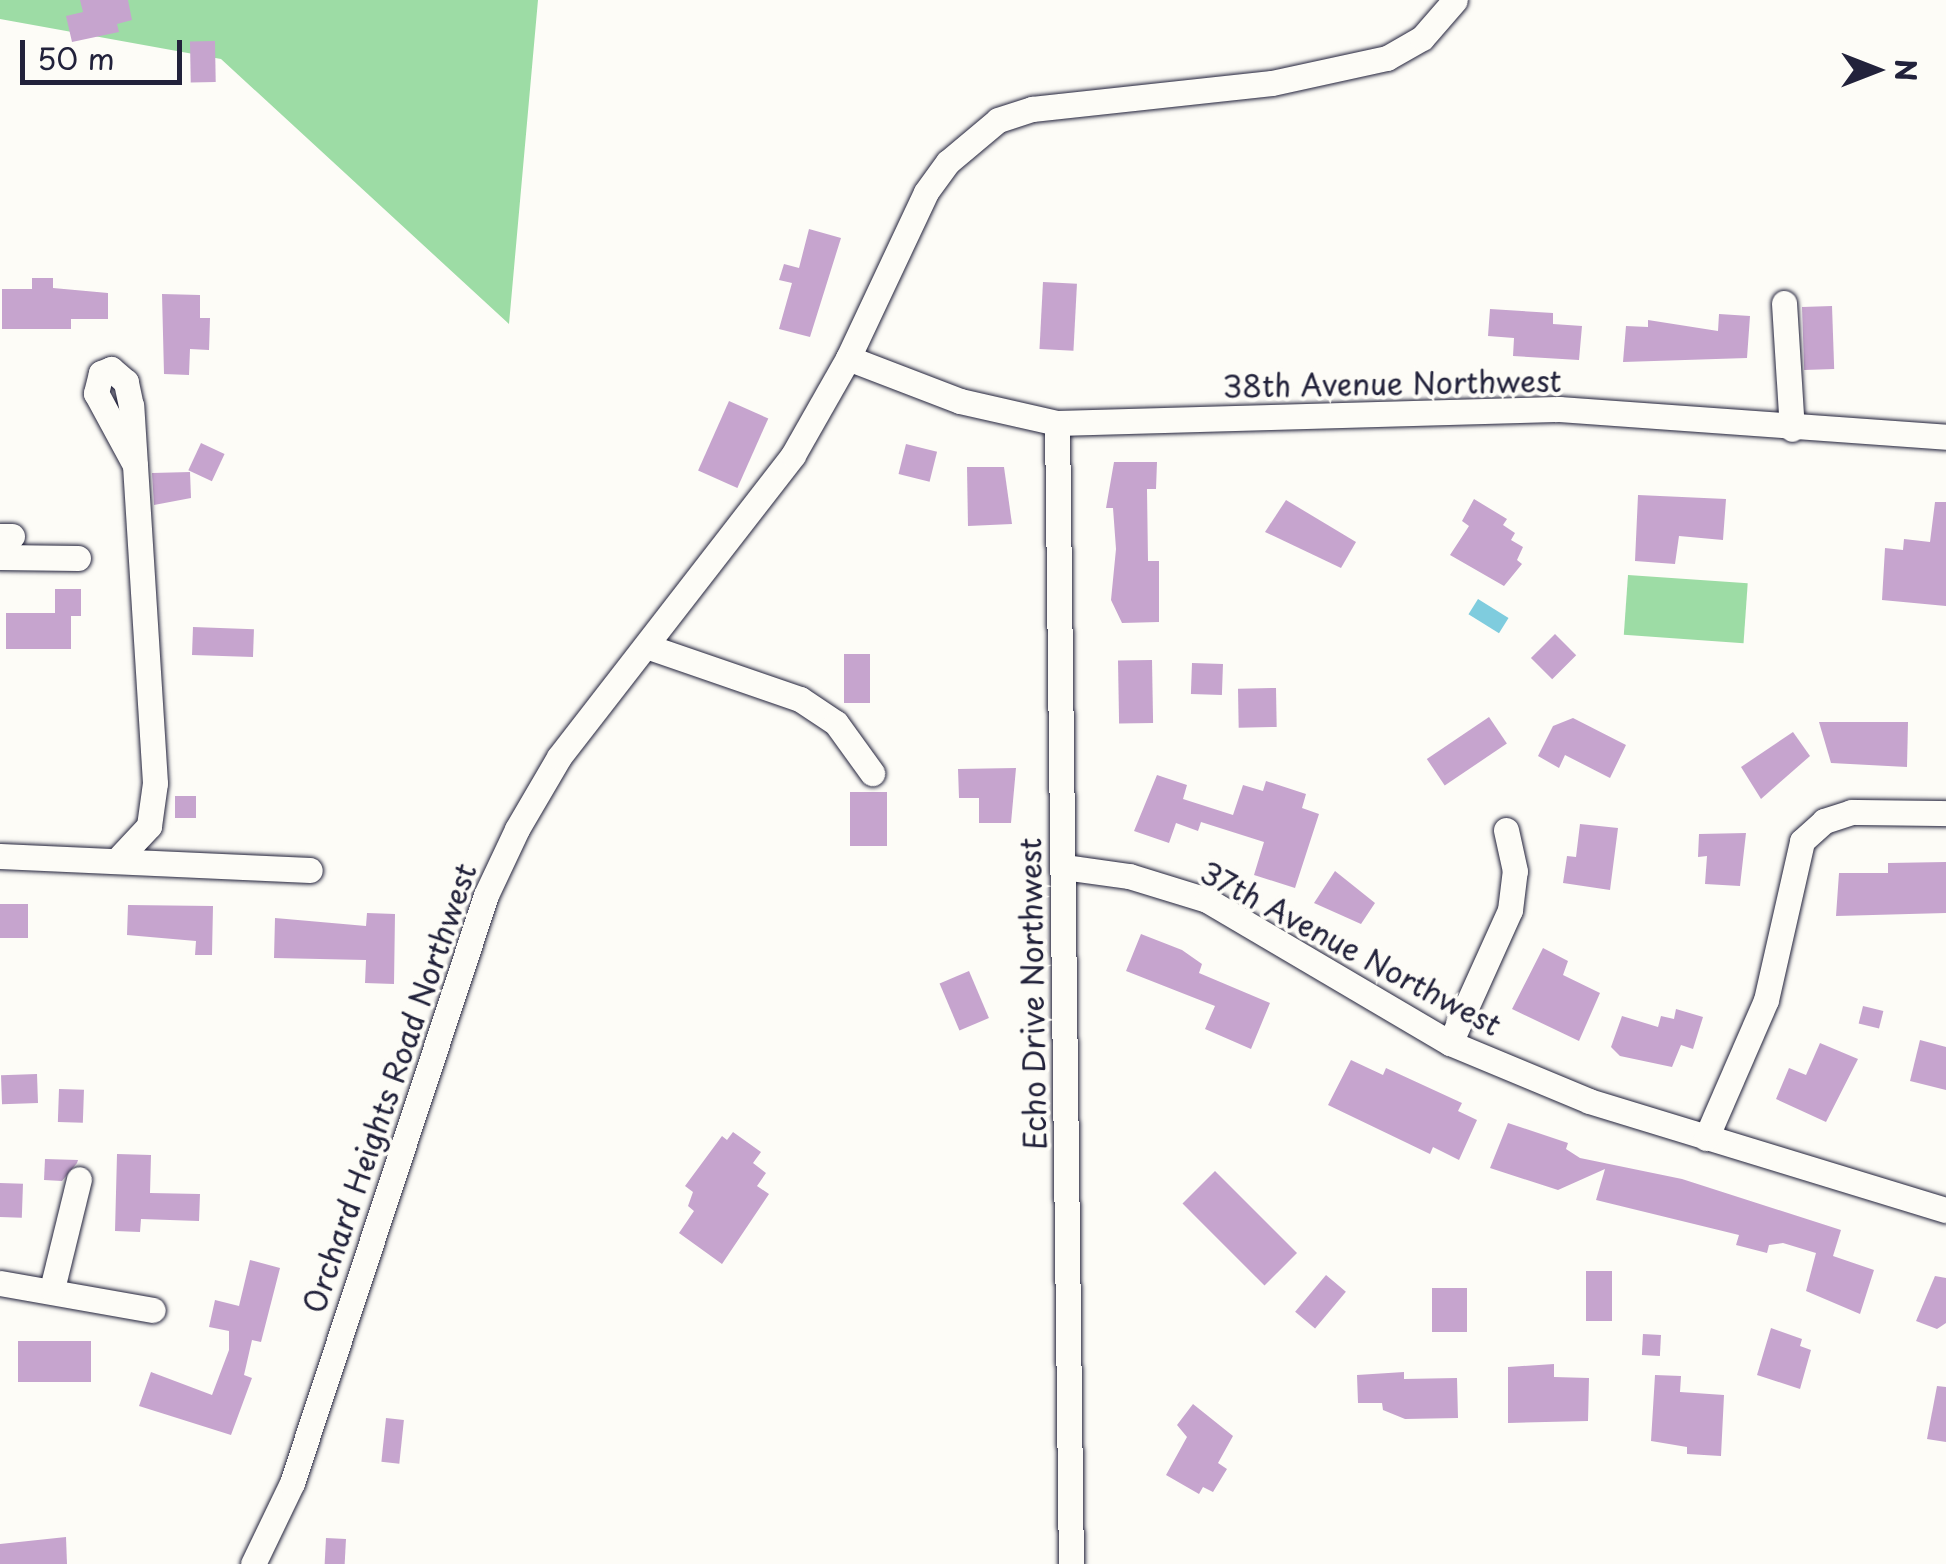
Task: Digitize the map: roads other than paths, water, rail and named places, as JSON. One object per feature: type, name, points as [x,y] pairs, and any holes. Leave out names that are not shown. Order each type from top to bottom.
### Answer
[{"type":"street","name":"Orchard Heights Road Northwest","points":[[253,1564],[292,1482],[486,895],[559,757],[792,455],[848,358],[926,192],[948,162],[998,120],[1032,109],[1338,73],[1387,58],[1422,38],[1455,0]]},
{"type":"street","points":[[1784,304],[1792,429]]},
{"type":"street","name":"38th Avenue Northwest","points":[[848,358],[960,402],[1057,423],[1477,408],[1946,437]]},
{"type":"street","name":"Echo Drive Northwest","points":[[1057,423],[1072,1564]]},
{"type":"street","points":[[119,858],[149,826],[155,783],[135,464]]},
{"type":"street","points":[[4,543],[78,558]]},
{"type":"street","points":[[646,646],[800,699],[836,723],[872,773]]},
{"type":"street","points":[[1706,1138],[1766,1000],[1802,841],[1824,821],[1851,812],[1946,814]]},
{"type":"street","points":[[1450,1043],[1510,910],[1515,870],[1506,830]]},
{"type":"street","points":[[0,856],[119,858],[310,870]]},
{"type":"street","name":"37th Avenue Northwest","points":[[1064,867],[1128,876],[1207,900],[1450,1043],[1589,1101],[1946,1210]]},
{"type":"street","points":[[52,1289],[78,1179]]},
{"type":"street","points":[[0,1282],[153,1310]]},
{"type":"water","points":[[1478,599],[1509,618],[1499,633],[1468,614]]}]
